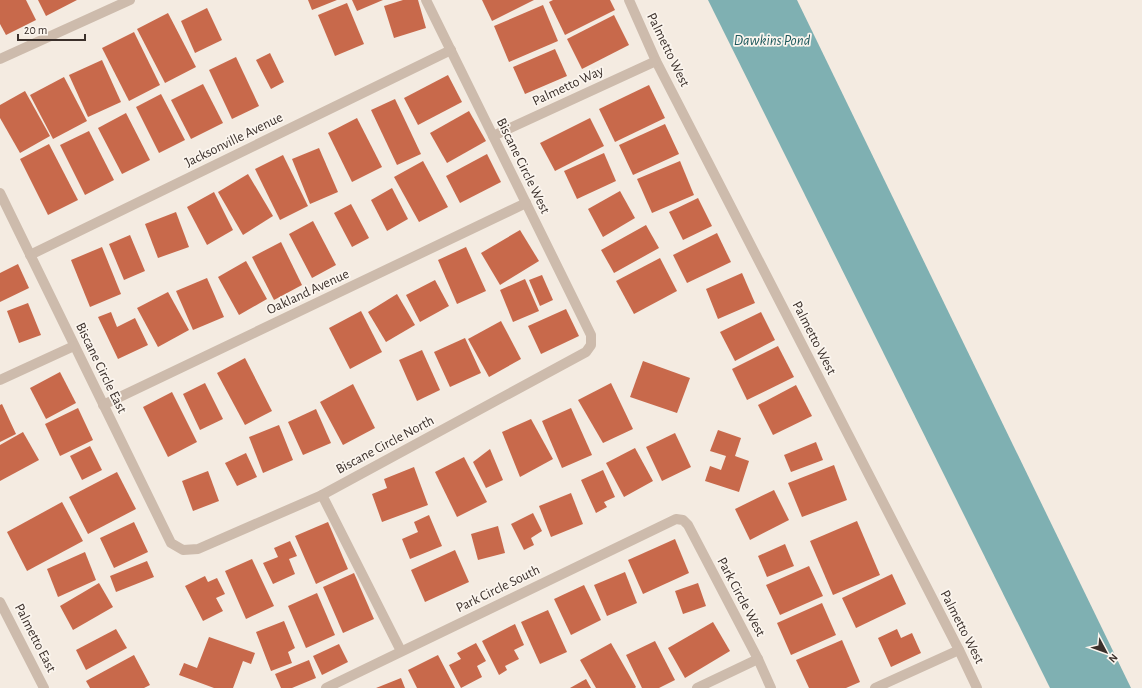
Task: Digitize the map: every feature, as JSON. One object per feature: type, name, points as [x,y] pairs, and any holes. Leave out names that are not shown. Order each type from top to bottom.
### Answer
[{"type":"street","points":[[0,59],[130,0]]},
{"type":"street","name":"Biscane Circle West","points":[[426,0],[591,335],[591,345]]},
{"type":"street","name":"Palmetto West","points":[[629,0],[656,61],[959,650],[977,688]]},
{"type":"street","name":"Jacksonville Avenue","points":[[30,255],[451,50]]},
{"type":"street","name":"Palmetto Way","points":[[492,136],[656,61]]},
{"type":"street","name":"Biscane Circle East","points":[[0,193],[171,543],[183,550]]},
{"type":"street","name":"Oakland Avenue","points":[[103,405],[526,204]]},
{"type":"street","name":"Biscane Circle North","points":[[183,550],[198,549],[322,495],[586,352],[591,345]]},
{"type":"street","points":[[0,380],[74,346]]},
{"type":"street","points":[[322,495],[401,651]]},
{"type":"street","name":"Park Circle South","points":[[326,688],[676,519],[683,520]]},
{"type":"street","name":"Park Circle West","points":[[683,520],[688,525],[758,659],[771,688]]},
{"type":"street","name":"Palmetto East","points":[[0,602],[44,688]]},
{"type":"street","points":[[875,688],[959,650]]},
{"type":"street","points":[[697,688],[758,659]]},
{"type":"water","name":"Dawkins Pond","points":[[708,0],[797,0],[1131,688],[1050,688]]},
{"type":"building","points":[[0,0],[26,0],[36,20],[6,35],[0,24]]},
{"type":"building","points":[[38,0],[77,0],[46,16]]},
{"type":"building","points":[[308,0],[337,0],[312,10]]},
{"type":"building","points":[[352,0],[383,0],[357,11]]},
{"type":"building","points":[[403,0],[418,0],[426,28],[394,38],[384,6]]},
{"type":"building","points":[[482,0],[534,0],[492,21]]},
{"type":"building","points":[[553,0],[610,0],[615,10],[565,35],[549,2]]},
{"type":"building","points":[[347,3],[364,44],[335,56],[318,15]]},
{"type":"building","points":[[543,5],[558,41],[509,62],[494,26]]},
{"type":"building","points":[[207,8],[222,40],[195,53],[181,21]]},
{"type":"building","points":[[168,13],[196,67],[165,83],[137,29]]},
{"type":"building","points":[[614,15],[629,45],[582,69],[567,39]]},
{"type":"building","points":[[134,32],[160,85],[129,101],[102,48]]},
{"type":"building","points":[[555,49],[567,76],[525,94],[513,67]]},
{"type":"building","points":[[270,53],[284,82],[271,89],[256,60]]},
{"type":"building","points":[[236,57],[259,106],[232,119],[209,70]]},
{"type":"building","points":[[102,60],[121,102],[88,117],[69,75]]},
{"type":"building","points":[[448,75],[462,102],[418,125],[404,98]]},
{"type":"building","points":[[64,77],[87,121],[53,139],[30,95]]},
{"type":"building","points":[[203,84],[223,123],[191,139],[171,100]]},
{"type":"building","points":[[649,85],[665,118],[615,142],[599,109]]},
{"type":"building","points":[[25,91],[50,136],[20,153],[0,118],[0,105]]},
{"type":"building","points":[[161,94],[185,140],[159,153],[136,107]]},
{"type":"building","points":[[395,99],[421,154],[397,165],[371,110]]},
{"type":"building","points":[[469,111],[486,141],[447,163],[430,133]]},
{"type":"building","points":[[126,113],[150,160],[122,174],[98,128]]},
{"type":"building","points":[[357,118],[382,167],[352,182],[328,133]]},
{"type":"building","points":[[590,118],[604,146],[555,171],[540,143]]},
{"type":"building","points":[[665,124],[679,154],[633,175],[619,145]]},
{"type":"building","points":[[89,131],[114,180],[85,195],[60,145]]},
{"type":"building","points":[[49,144],[78,200],[48,215],[20,159]]},
{"type":"building","points":[[319,148],[338,192],[310,204],[292,159]]},
{"type":"building","points":[[604,153],[616,181],[577,199],[564,171]]},
{"type":"building","points":[[487,154],[501,182],[460,203],[446,176]]},
{"type":"building","points":[[283,155],[308,206],[280,220],[255,169]]},
{"type":"building","points":[[423,161],[448,207],[419,222],[394,177]]},
{"type":"building","points":[[680,161],[694,195],[652,213],[637,179]]},
{"type":"building","points":[[248,174],[273,216],[243,235],[218,192]]},
{"type":"building","points":[[392,188],[408,219],[387,231],[371,200]]},
{"type":"building","points":[[620,191],[635,218],[603,237],[588,209]]},
{"type":"building","points":[[214,192],[233,230],[207,245],[187,207]]},
{"type":"building","points":[[698,198],[712,226],[683,240],[669,212]]},
{"type":"building","points":[[351,204],[369,238],[352,247],[334,213]]},
{"type":"building","points":[[176,212],[189,247],[158,258],[145,224]]},
{"type":"building","points":[[313,221],[336,265],[312,278],[289,234]]},
{"type":"building","points":[[646,225],[659,248],[614,273],[601,250]]},
{"type":"building","points":[[520,230],[539,261],[500,285],[481,253]]},
{"type":"building","points":[[717,233],[731,262],[687,283],[673,255]]},
{"type":"building","points":[[130,235],[145,271],[124,280],[109,244]]},
{"type":"building","points":[[281,242],[302,285],[274,300],[252,257]]},
{"type":"building","points":[[102,247],[121,294],[90,307],[71,260]]},
{"type":"building","points":[[466,247],[486,291],[457,304],[438,260]]},
{"type":"building","points":[[660,258],[677,291],[634,314],[616,281]]},
{"type":"building","points":[[246,261],[267,299],[239,315],[218,277]]},
{"type":"building","points":[[18,264],[29,288],[0,302],[0,273]]},
{"type":"building","points":[[742,273],[755,303],[718,319],[706,289]]},
{"type":"building","points":[[542,275],[553,300],[540,306],[529,280]]},
{"type":"building","points":[[207,278],[224,317],[193,330],[176,291]]},
{"type":"building","points":[[525,279],[539,311],[513,322],[500,290]]},
{"type":"building","points":[[435,280],[449,306],[420,322],[406,295]]},
{"type":"building","points":[[168,292],[189,330],[158,347],[137,308]]},
{"type":"building","points":[[397,294],[415,325],[386,342],[368,312]]},
{"type":"building","points":[[28,303],[41,335],[19,343],[7,311]]},
{"type":"building","points":[[566,309],[579,336],[541,354],[528,326]]},
{"type":"building","points":[[361,311],[382,352],[350,369],[329,328]]},
{"type":"building","points":[[111,312],[117,327],[135,318],[148,345],[118,359],[98,317]]},
{"type":"building","points":[[761,312],[775,340],[735,361],[720,332]]},
{"type":"building","points":[[501,321],[521,359],[489,377],[468,339]]},
{"type":"building","points":[[465,338],[481,373],[450,387],[434,352]]},
{"type":"building","points":[[778,346],[794,377],[747,400],[732,369]]},
{"type":"building","points":[[422,350],[440,390],[417,401],[399,360]]},
{"type":"building","points":[[245,358],[272,411],[245,425],[217,373]]},
{"type":"building","points":[[643,361],[690,378],[677,413],[630,397]]},
{"type":"building","points":[[60,372],[76,403],[46,419],[30,388]]},
{"type":"building","points":[[205,383],[223,419],[200,430],[183,394]]},
{"type":"building","points":[[611,383],[633,429],[603,443],[578,400]]},
{"type":"building","points":[[353,384],[375,428],[343,445],[320,402]]},
{"type":"building","points":[[796,385],[812,416],[773,435],[758,405]]},
{"type":"building","points":[[172,392],[197,442],[168,457],[143,407]]},
{"type":"building","points":[[2,404],[16,434],[0,442],[0,405]]},
{"type":"building","points":[[78,408],[93,440],[60,456],[45,424]]},
{"type":"building","points":[[571,408],[592,455],[562,468],[542,421]]},
{"type":"building","points":[[316,409],[331,443],[303,455],[288,422]]},
{"type":"building","points":[[531,419],[553,459],[520,477],[502,432]]},
{"type":"building","points":[[279,425],[293,460],[263,473],[249,437]]},
{"type":"building","points":[[718,430],[741,438],[735,456],[749,461],[739,492],[705,481],[710,466],[721,470],[726,456],[710,451]]},
{"type":"building","points":[[23,432],[39,460],[0,481],[0,445]]},
{"type":"building","points":[[675,433],[691,467],[662,481],[646,447]]},
{"type":"building","points":[[816,442],[823,460],[791,472],[784,455]]},
{"type":"building","points":[[90,446],[102,470],[82,480],[70,456]]},
{"type":"building","points":[[635,448],[653,481],[624,497],[606,463]]},
{"type":"building","points":[[490,449],[503,480],[486,488],[473,462]]},
{"type":"building","points":[[246,453],[257,477],[237,486],[225,463]]},
{"type":"building","points":[[464,457],[487,502],[457,517],[435,472]]},
{"type":"building","points":[[834,465],[847,500],[802,517],[788,483]]},
{"type":"building","points":[[414,467],[428,505],[382,522],[372,494],[387,488],[384,479]]},
{"type":"building","points":[[603,470],[615,497],[604,502],[607,507],[596,513],[581,480]]},
{"type":"building","points":[[208,471],[219,501],[193,511],[182,481]]},
{"type":"building","points":[[117,472],[136,509],[88,534],[69,497]]},
{"type":"building","points":[[774,490],[789,520],[750,540],[735,509]]},
{"type":"building","points":[[571,493],[583,524],[551,537],[539,506]]},
{"type":"building","points":[[62,502],[83,541],[27,571],[7,532]]},
{"type":"building","points":[[533,513],[542,531],[531,538],[534,545],[524,550],[511,524]]},
{"type":"building","points":[[429,515],[442,546],[410,559],[402,539],[418,532],[414,522]]},
{"type":"building","points":[[857,521],[880,575],[833,595],[810,541]]},
{"type":"building","points":[[134,522],[148,552],[114,568],[100,538]]},
{"type":"building","points":[[328,522],[348,569],[316,584],[295,536]]},
{"type":"building","points":[[498,526],[505,553],[478,560],[471,534]]},
{"type":"building","points":[[675,539],[689,573],[643,594],[628,560]]},
{"type":"building","points":[[290,541],[297,556],[289,559],[295,574],[273,584],[263,563],[278,557],[274,548]]},
{"type":"building","points":[[785,544],[794,566],[767,577],[758,556]]},
{"type":"building","points":[[455,550],[469,582],[425,602],[411,570]]},
{"type":"building","points":[[85,552],[96,580],[58,597],[47,569]]},
{"type":"building","points":[[252,559],[274,606],[246,619],[225,571]]},
{"type":"building","points":[[147,561],[154,577],[116,592],[110,576]]},
{"type":"building","points":[[809,566],[823,596],[780,615],[766,585]]},
{"type":"building","points":[[625,572],[637,603],[607,616],[594,585]]},
{"type":"building","points":[[354,573],[374,619],[343,633],[323,587]]},
{"type":"building","points":[[892,574],[906,604],[856,628],[842,598]]},
{"type":"building","points":[[205,576],[208,582],[217,578],[225,594],[216,598],[223,611],[203,621],[185,586]]},
{"type":"building","points":[[99,583],[113,607],[73,630],[60,606]]},
{"type":"building","points":[[698,583],[706,606],[683,614],[675,591]]},
{"type":"building","points":[[584,585],[601,620],[571,635],[554,599]]},
{"type":"building","points":[[317,593],[335,635],[306,648],[288,606]]},
{"type":"building","points":[[822,603],[836,635],[791,655],[777,623]]},
{"type":"building","points":[[548,610],[567,652],[540,664],[521,622]]},
{"type":"building","points":[[284,621],[295,648],[288,652],[292,663],[271,671],[256,632]]},
{"type":"building","points":[[713,622],[730,651],[685,678],[668,648]]},
{"type":"building","points":[[515,624],[524,645],[514,650],[519,659],[505,666],[507,670],[499,675],[482,641]]},
{"type":"building","points":[[116,629],[127,648],[86,670],[76,650]]},
{"type":"building","points":[[897,629],[901,638],[912,633],[921,653],[891,667],[878,638]]},
{"type":"building","points":[[209,637],[255,653],[251,664],[243,661],[233,688],[214,688],[179,675],[184,663],[197,668]]},
{"type":"building","points":[[842,640],[860,682],[846,688],[809,688],[796,660]]},
{"type":"building","points":[[655,641],[675,680],[659,688],[642,688],[626,655]]},
{"type":"building","points":[[476,643],[486,661],[477,666],[482,677],[461,688],[449,665],[461,659],[457,653]]},
{"type":"building","points":[[611,643],[636,687],[635,688],[596,688],[580,660]]},
{"type":"building","points":[[339,644],[348,662],[322,675],[313,656]]},
{"type":"building","points":[[134,655],[150,685],[144,688],[90,688],[86,681]]},
{"type":"building","points":[[438,655],[455,688],[417,688],[408,670]]},
{"type":"building","points":[[309,660],[316,678],[292,688],[281,688],[275,674]]},
{"type":"building","points":[[401,678],[405,688],[376,688]]},
{"type":"building","points":[[586,679],[591,688],[570,688]]}]
